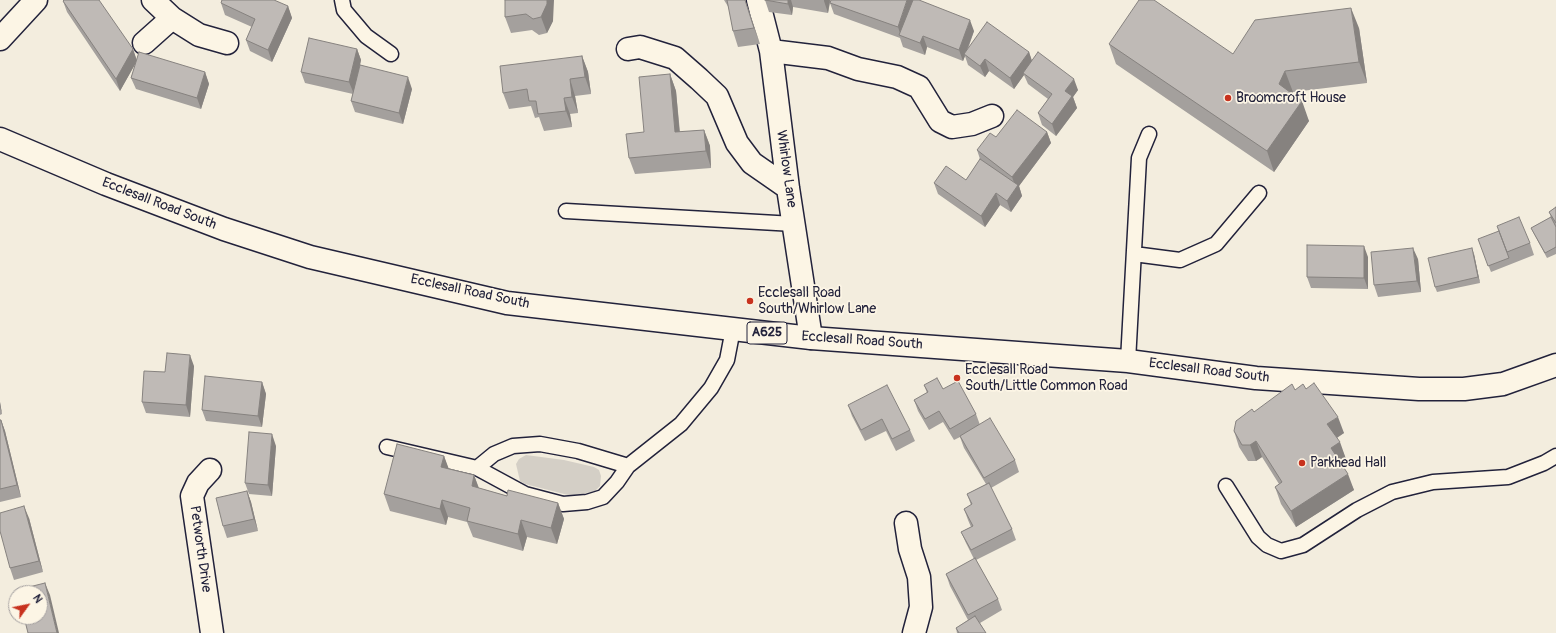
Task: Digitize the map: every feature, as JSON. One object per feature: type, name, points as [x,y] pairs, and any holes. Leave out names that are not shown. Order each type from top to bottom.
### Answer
[{"type":"main road","points":[[0,39],[35,0]]},
{"type":"main road","points":[[153,0],[172,18],[199,35],[227,44]]},
{"type":"main road","name":"Whirlow Lane","points":[[758,0],[771,51],[788,188],[811,338]]},
{"type":"main road","points":[[144,43],[172,18]]},
{"type":"main road","points":[[628,49],[640,47],[675,58],[700,79],[717,96],[737,143],[752,164],[788,188]]},
{"type":"main road","points":[[771,51],[828,58],[858,69],[897,77],[919,87],[940,121],[952,126],[972,124],[992,116]]},
{"type":"main road","name":"Ecclesall Road South","points":[[0,139],[106,184],[224,230],[310,257],[507,303],[811,338],[1128,361],[1256,378],[1419,389],[1464,389],[1503,384],[1556,365]]},
{"type":"main road","name":"Petworth Drive","points":[[210,470],[198,483],[192,496],[212,633]]},
{"type":"main road","points":[[906,523],[910,549],[919,577],[921,606],[914,633]]},
{"type":"lane","points":[[342,0],[344,10],[366,36],[391,54]]},
{"type":"lane","points":[[1128,361],[1139,158],[1149,134]]},
{"type":"lane","points":[[1134,254],[1180,260],[1216,244],[1259,192]]},
{"type":"lane","points":[[566,211],[794,224]]},
{"type":"lane","points":[[387,447],[477,468],[525,494],[563,504],[587,502],[603,497],[628,466],[681,424],[711,388],[727,360],[733,329]]},
{"type":"lane","points":[[477,468],[494,454],[513,446],[540,444],[578,451],[628,466]]},
{"type":"lane","points":[[1226,486],[1258,537],[1266,545],[1282,551],[1303,545],[1357,510],[1392,492],[1433,482],[1508,477],[1544,463],[1556,456]]},
{"type":"shaded area","points":[[526,455],[564,460],[594,467],[599,470],[601,476],[600,486],[595,491],[572,496],[525,484],[520,481],[516,464],[519,459]]},
{"type":"building","points":[[99,0],[133,49],[116,79],[63,1]]},
{"type":"building","points":[[222,0],[274,0],[288,6],[268,50],[246,40],[255,19],[221,3]]},
{"type":"building","points":[[505,0],[547,0],[547,4],[541,17],[533,19],[526,14],[505,17]]},
{"type":"building","points":[[727,0],[745,0],[754,28],[733,31]]},
{"type":"building","points":[[765,0],[788,0],[788,4]]},
{"type":"building","points":[[831,0],[907,0],[898,27],[830,3]]},
{"type":"building","points":[[913,0],[919,0],[970,20],[959,50],[923,36],[920,43],[899,35]]},
{"type":"building","name":"Broomcroft House","points":[[1139,0],[1154,0],[1233,54],[1255,20],[1351,8],[1359,62],[1285,71],[1279,84],[1302,101],[1267,151],[1109,44]]},
{"type":"building","points":[[987,22],[1029,52],[1010,78],[985,59],[980,66],[964,54]]},
{"type":"building","points":[[309,38],[357,49],[349,82],[301,72]]},
{"type":"building","points":[[139,52],[205,72],[197,98],[131,78]]},
{"type":"building","points":[[1038,52],[1074,79],[1065,91],[1072,96],[1052,124],[1038,113],[1052,94],[1023,73]]},
{"type":"building","points":[[582,56],[585,77],[570,79],[572,97],[564,98],[566,111],[538,114],[536,101],[529,101],[527,89],[503,93],[500,66]]},
{"type":"building","points":[[360,65],[408,77],[399,113],[351,101]]},
{"type":"building","points":[[670,74],[675,132],[704,130],[706,151],[629,158],[626,134],[644,132],[639,77]]},
{"type":"building","points":[[1017,110],[1047,132],[1012,177],[977,150],[990,133],[996,137]]},
{"type":"building","points":[[980,159],[1018,185],[1007,201],[996,193],[981,216],[934,183],[946,166],[966,180]]},
{"type":"building","points":[[1556,207],[1556,223],[1549,212]]},
{"type":"building","points":[[1519,217],[1530,243],[1507,252],[1497,226]]},
{"type":"building","points":[[1551,217],[1556,227],[1556,247],[1545,253],[1531,228]]},
{"type":"building","points":[[1499,231],[1509,258],[1488,266],[1478,239]]},
{"type":"building","points":[[1307,245],[1364,246],[1364,278],[1307,277]]},
{"type":"building","points":[[1413,248],[1417,281],[1374,285],[1371,252]]},
{"type":"building","points":[[1472,248],[1478,277],[1435,287],[1428,258]]},
{"type":"building","points":[[167,353],[190,355],[186,405],[142,402],[144,371],[165,372]]},
{"type":"building","points":[[205,376],[262,382],[258,416],[202,410]]},
{"type":"building","points":[[937,378],[943,389],[958,381],[976,414],[950,429],[939,411],[925,419],[914,400],[928,392],[924,385]]},
{"type":"building","name":"Parkhead Hall","points":[[1314,383],[1338,417],[1327,424],[1340,442],[1331,448],[1348,474],[1291,511],[1275,487],[1282,482],[1256,441],[1250,445],[1242,445],[1234,431],[1236,421],[1252,409],[1254,412],[1292,384],[1295,390],[1303,384],[1306,389]]},
{"type":"building","points":[[887,385],[910,430],[892,439],[882,419],[861,430],[848,405]]},
{"type":"building","points":[[990,418],[1015,460],[984,478],[960,436]]},
{"type":"building","points":[[0,420],[17,485],[0,489]]},
{"type":"building","points":[[249,432],[272,434],[268,485],[245,483]]},
{"type":"building","points":[[397,444],[444,456],[441,467],[474,475],[472,486],[507,496],[508,490],[558,503],[551,528],[521,520],[518,534],[467,521],[470,508],[442,500],[440,509],[384,494]]},
{"type":"building","points":[[989,483],[1012,529],[971,550],[961,532],[973,526],[964,509],[972,504],[967,494]]},
{"type":"building","points":[[247,491],[254,519],[223,526],[216,498]]},
{"type":"building","points":[[24,506],[39,561],[10,568],[0,531],[0,513]]},
{"type":"building","points":[[975,558],[998,599],[968,615],[946,574]]},
{"type":"building","points":[[48,596],[57,633],[28,633],[26,625],[48,625]]},
{"type":"building","points":[[975,616],[986,633],[959,633],[956,628]]},
{"type":"place","name":"Broomcroft House","points":[[1228,98]]},
{"type":"place","name":"Ecclesall Road South/Whirlow Lane","points":[[750,301]]},
{"type":"place","name":"Ecclesall Road South/Little Common Road","points":[[957,378]]},
{"type":"place","name":"Parkhead Hall","points":[[1302,463]]}]
